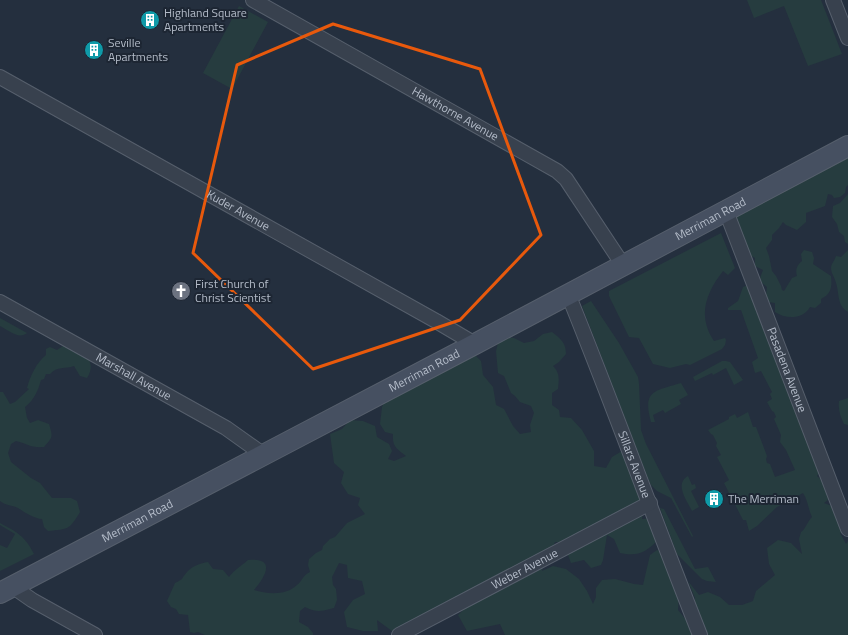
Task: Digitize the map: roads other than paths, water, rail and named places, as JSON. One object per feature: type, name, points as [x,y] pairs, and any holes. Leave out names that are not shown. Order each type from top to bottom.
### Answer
[{"type":"main road","name":"Merriman Road","points":[[6,589],[475,344],[848,146]]},
{"type":"street","name":"Hawthorne Avenue","points":[[253,0],[557,171],[566,179],[623,265]]},
{"type":"street","points":[[833,0],[848,38]]},
{"type":"street","name":"Kuder Avenue","points":[[0,78],[436,320],[475,344]]},
{"type":"street","name":"Pasadena Avenue","points":[[726,210],[848,529]]},
{"type":"street","name":"Sillars Avenue","points":[[568,294],[700,635]]},
{"type":"street","name":"Marshall Avenue","points":[[0,302],[226,428],[264,455]]},
{"type":"street","name":"Weber Avenue","points":[[399,635],[650,503]]},
{"type":"street","points":[[6,589],[32,600],[95,635]]},
{"type":"place","name":"Highland Square Apartments","points":[[150,20]]},
{"type":"place","name":"Seville Apartments","points":[[94,50]]},
{"type":"place","name":"First Church of Christ Scientist","points":[[181,291]]},
{"type":"place","name":"The Merriman","points":[[714,499]]}]
